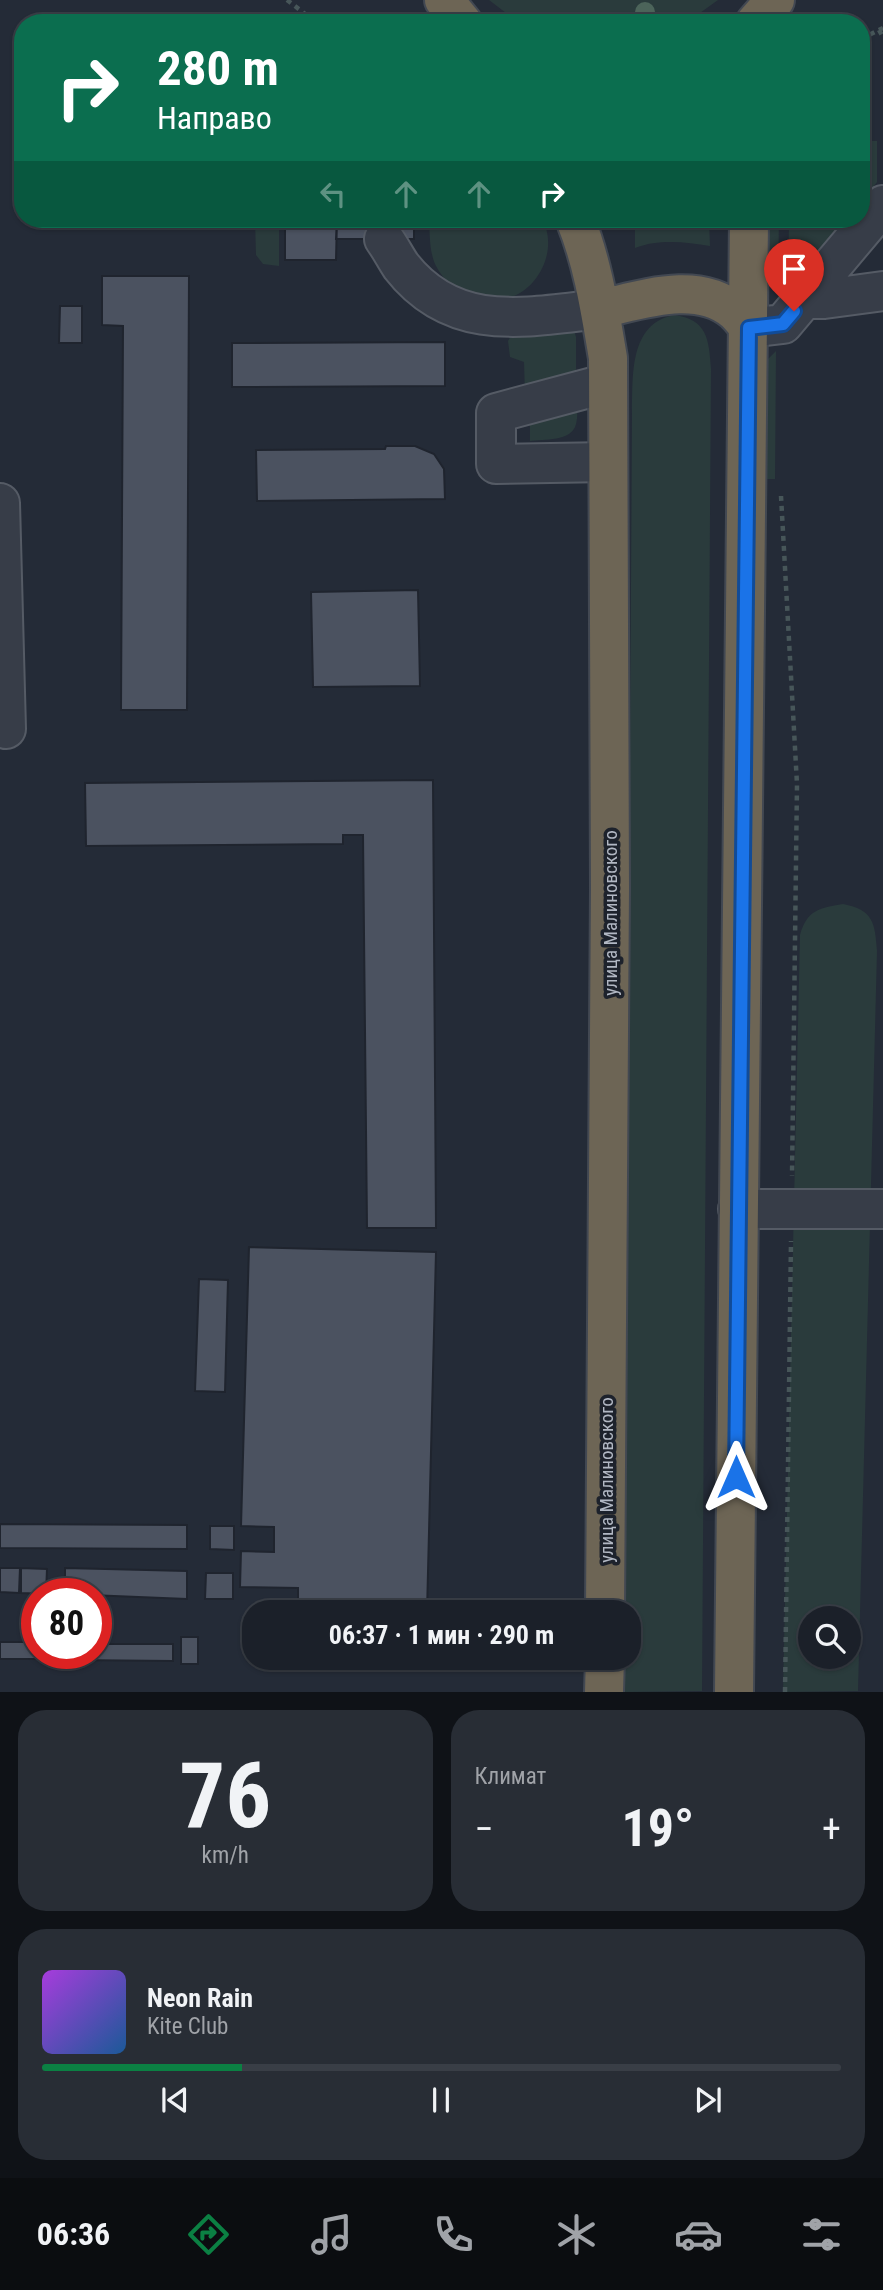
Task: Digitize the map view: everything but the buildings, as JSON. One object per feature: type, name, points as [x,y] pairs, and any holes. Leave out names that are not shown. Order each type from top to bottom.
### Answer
[{"type":"highway","points":[[763,14],[775,0]]},
{"type":"highway","name":"улица Малиновского","points":[[579,228],[600,309],[608,358],[610,888],[605,1600]]},
{"type":"highway","points":[[734,1692],[749,228]]},
{"type":"highway","points":[[600,309],[672,294],[695,296],[717,300],[735,311],[749,328]]},
{"type":"highway","points":[[604,1692],[605,1670]]},
{"type":"lane","points":[[870,221],[883,205]]},
{"type":"lane","points":[[749,328],[783,324],[864,228]]},
{"type":"lane","points":[[384,239],[402,267],[424,288],[447,305],[467,312],[507,318],[600,309]]},
{"type":"lane","points":[[805,299],[883,291]]},
{"type":"lane","points":[[608,383],[496,413],[496,464],[608,462]]},
{"type":"lane","points":[[0,503],[6,729]]},
{"type":"lane","points":[[738,1209],[883,1209]]},
{"type":"path","points":[[287,0],[305,14]]},
{"type":"path","points":[[881,29],[883,37]]},
{"type":"path","points":[[781,493],[797,784],[785,1692]]},
{"type":"shaded area","points":[[489,0],[718,0],[699,14],[507,14]]},
{"type":"shaded area","points":[[870,141],[877,141],[877,182],[870,191]]},
{"type":"shaded area","points":[[255,228],[279,228],[279,266],[263,264],[256,255]]},
{"type":"shaded area","points":[[430,228],[547,230],[547,255],[543,267],[528,288],[505,299],[491,299],[453,286],[436,266],[431,249]]},
{"type":"shaded area","points":[[635,228],[709,228],[710,246],[663,242],[635,248]]},
{"type":"shaded area","points":[[765,228],[779,228],[778,284],[766,279]]},
{"type":"shaded area","points":[[789,228],[840,228],[788,290]]},
{"type":"shaded area","points":[[674,315],[685,317],[700,326],[707,340],[711,369],[702,1691],[625,1692],[625,1670],[641,1670],[641,1600],[625,1600],[633,382],[636,353],[641,340],[659,320]]},
{"type":"shaded area","points":[[573,327],[576,337],[576,379],[525,395],[524,362],[510,357],[508,341],[514,331]]},
{"type":"shaded area","points":[[776,351],[775,479],[765,479],[766,361]]},
{"type":"shaded area","points":[[577,401],[576,424],[569,434],[530,441],[530,417]]},
{"type":"shaded area","points":[[843,904],[861,910],[873,925],[877,951],[860,1606],[798,1606],[798,1669],[859,1669],[858,1691],[783,1692],[800,935],[810,915],[821,909]]},
{"type":"route","points":[[736,1477],[749,328],[783,324],[794,311]]}]
